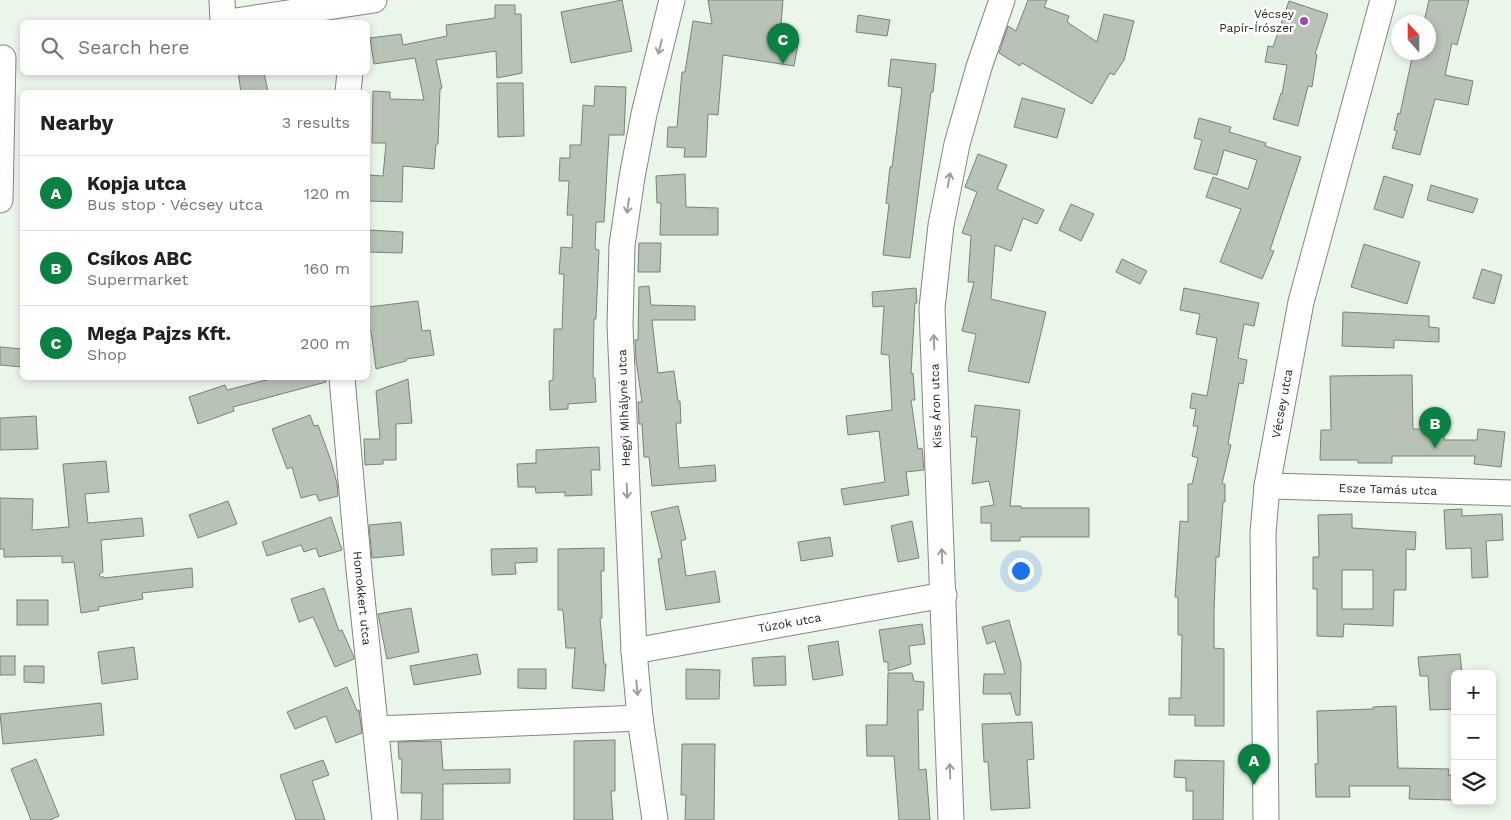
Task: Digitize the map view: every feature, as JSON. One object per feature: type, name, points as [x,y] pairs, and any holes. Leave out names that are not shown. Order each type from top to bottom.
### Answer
[{"type":"street","points":[[222,0],[223,20]]},
{"type":"street","name":"Hegyi Mihályné utca","points":[[656,820],[640,718],[634,651],[620,325],[622,245],[632,177],[644,114],[672,0]]},
{"type":"street","name":"Kiss Áron utca","points":[[951,820],[932,308],[941,225],[957,144],[1002,0]]},
{"type":"street","name":"Vécsey utca","points":[[1266,820],[1263,533],[1267,486],[1301,302],[1383,0]]},
{"type":"street","points":[[249,20],[360,9]]},
{"type":"street","points":[[0,200],[8,57]]},
{"type":"street","points":[[348,90],[350,75]]},
{"type":"street","name":"Homokkert utca","points":[[342,380],[358,560],[385,820]]},
{"type":"street","name":"Esze Tamás utca","points":[[1267,486],[1511,493]]},
{"type":"street","name":"Túzok utca","points":[[634,651],[944,595]]},
{"type":"street","points":[[376,729],[640,718]]},
{"type":"building","points":[[622,0],[632,51],[571,63],[561,12]]},
{"type":"building","points":[[708,0],[783,0],[780,36],[799,39],[794,66],[723,55],[718,115],[708,114],[706,157],[684,157],[685,148],[667,147],[668,127],[677,127],[682,72],[685,72],[693,21],[712,24]]},
{"type":"building","points":[[1028,0],[1047,0],[1044,7],[1069,16],[1067,22],[1097,42],[1104,14],[1134,21],[1124,60],[1114,75],[1110,73],[1092,104],[1022,63],[1020,66],[999,53],[1008,26],[1016,31]]},
{"type":"building","points":[[1429,0],[1469,0],[1457,45],[1452,43],[1445,75],[1473,81],[1468,105],[1435,99],[1420,155],[1392,148],[1397,131],[1394,130],[1398,113],[1400,114],[1412,60],[1436,60],[1436,15],[1426,15]]},
{"type":"building","points":[[1289,1],[1328,14],[1315,54],[1317,55],[1312,87],[1308,86],[1298,126],[1273,119],[1282,94],[1287,65],[1265,62],[1268,46],[1273,47]]},
{"type":"building","points":[[495,5],[515,5],[515,14],[521,14],[522,73],[497,78],[496,51],[436,60],[442,88],[440,89],[438,144],[436,144],[434,169],[403,166],[402,202],[370,201],[370,175],[383,176],[386,143],[372,143],[373,91],[390,92],[390,99],[424,100],[415,58],[374,64],[370,38],[401,34],[403,45],[447,36],[446,25],[495,18]]},
{"type":"building","points":[[858,15],[890,20],[887,36],[856,32]]},
{"type":"building","points":[[891,59],[936,64],[910,258],[883,255],[889,204],[886,203],[890,167],[892,167],[902,88],[888,86]]},
{"type":"building","points":[[238,75],[265,75],[268,90],[241,90]]},
{"type":"building","points":[[497,83],[523,83],[524,136],[498,137]]},
{"type":"building","points":[[595,86],[626,87],[624,135],[609,135],[604,222],[596,222],[595,249],[599,250],[596,319],[594,319],[593,378],[595,378],[596,402],[568,404],[568,409],[550,410],[549,381],[553,380],[554,329],[562,329],[564,274],[559,274],[561,247],[572,248],[573,215],[567,215],[569,181],[559,181],[560,158],[570,158],[570,145],[581,145],[583,105],[594,106]]},
{"type":"building","points":[[1022,98],[1065,109],[1057,138],[1014,127]]},
{"type":"building","points":[[1199,118],[1231,127],[1229,132],[1266,143],[1265,146],[1301,157],[1270,250],[1274,251],[1262,279],[1220,262],[1241,209],[1206,197],[1213,177],[1248,189],[1257,160],[1224,150],[1217,175],[1194,169],[1202,140],[1194,138]]},
{"type":"building","points":[[978,154],[1007,165],[997,189],[1044,210],[1037,224],[1023,218],[1011,251],[995,245],[991,299],[1046,312],[1029,383],[968,371],[976,334],[962,331],[974,282],[968,282],[971,236],[962,233],[977,192],[965,187]]},
{"type":"building","points":[[685,174],[686,207],[718,208],[718,235],[660,235],[661,203],[657,203],[656,176]]},
{"type":"building","points":[[1384,176],[1413,185],[1403,218],[1374,209]]},
{"type":"building","points":[[1431,185],[1478,199],[1473,213],[1427,200]]},
{"type":"building","points":[[1071,204],[1094,214],[1081,241],[1059,230]]},
{"type":"building","points":[[370,230],[403,232],[402,253],[370,252]]},
{"type":"building","points":[[639,243],[661,243],[660,272],[638,272]]},
{"type":"building","points":[[1364,244],[1420,262],[1407,304],[1351,287]]},
{"type":"building","points":[[1122,259],[1147,271],[1140,284],[1116,272]]},
{"type":"building","points":[[1482,269],[1502,275],[1494,304],[1473,298]]},
{"type":"building","points":[[649,286],[651,305],[695,306],[695,320],[652,320],[658,373],[674,371],[678,401],[680,401],[681,423],[676,423],[679,468],[715,465],[716,481],[652,486],[649,457],[644,457],[642,424],[639,424],[638,402],[642,402],[635,340],[638,340],[639,287]]},
{"type":"building","points":[[916,288],[917,303],[915,303],[911,374],[913,373],[915,400],[911,400],[918,449],[922,448],[924,470],[906,472],[909,495],[844,505],[841,489],[885,482],[879,431],[848,435],[846,416],[892,410],[889,355],[881,354],[884,306],[873,307],[872,292]]},
{"type":"building","points":[[1184,288],[1259,303],[1254,326],[1244,324],[1238,358],[1247,360],[1243,384],[1239,383],[1228,444],[1231,445],[1222,484],[1225,484],[1225,502],[1223,502],[1219,557],[1216,557],[1214,648],[1224,649],[1224,726],[1195,726],[1195,715],[1169,715],[1169,698],[1181,698],[1182,635],[1178,635],[1178,597],[1175,597],[1180,521],[1188,522],[1188,484],[1192,484],[1198,458],[1192,456],[1198,426],[1193,426],[1196,409],[1190,408],[1192,393],[1207,396],[1217,338],[1196,334],[1200,314],[1180,310]]},
{"type":"building","points":[[418,301],[422,331],[430,330],[434,355],[406,359],[406,361],[376,369],[370,331],[370,307]]},
{"type":"building","points":[[1343,312],[1429,316],[1429,327],[1439,328],[1439,342],[1394,340],[1394,348],[1342,346]]},
{"type":"building","points":[[0,347],[20,349],[20,367],[0,365]]},
{"type":"building","points":[[1412,375],[1413,429],[1444,429],[1444,440],[1477,440],[1478,429],[1505,432],[1501,467],[1474,464],[1475,456],[1392,456],[1392,463],[1358,463],[1358,460],[1320,460],[1321,430],[1331,430],[1330,376]]},
{"type":"building","points":[[408,379],[412,423],[396,424],[396,460],[383,460],[383,464],[365,465],[364,439],[380,439],[376,391]]},
{"type":"building","points":[[266,380],[326,380],[326,382],[233,407],[234,411],[198,424],[189,397],[225,385],[227,390]]},
{"type":"building","points":[[975,405],[1020,410],[1010,506],[1021,506],[1021,508],[1089,508],[1089,537],[1020,537],[1020,541],[991,541],[991,523],[981,523],[981,507],[994,505],[989,481],[972,484],[977,437],[971,437]]},
{"type":"building","points":[[310,415],[314,426],[318,425],[337,483],[338,496],[319,501],[316,494],[301,498],[292,467],[287,469],[272,429]]},
{"type":"building","points":[[36,416],[38,449],[0,450],[0,418]]},
{"type":"building","points":[[599,447],[600,470],[591,470],[592,495],[565,496],[565,492],[536,493],[535,487],[518,487],[517,464],[536,463],[536,450]]},
{"type":"building","points":[[106,461],[109,492],[85,494],[88,523],[142,518],[144,536],[101,540],[103,572],[99,574],[100,577],[192,568],[193,587],[142,593],[143,599],[98,607],[99,610],[81,613],[74,562],[62,563],[62,556],[4,557],[4,549],[0,549],[0,498],[33,499],[32,530],[69,527],[63,464]]},
{"type":"building","points":[[228,501],[237,524],[198,538],[189,515]]},
{"type":"building","points":[[678,506],[686,539],[681,541],[686,576],[715,571],[720,602],[666,610],[658,559],[662,558],[651,512]]},
{"type":"building","points":[[1462,509],[1462,516],[1502,514],[1503,540],[1486,541],[1488,577],[1472,578],[1471,548],[1446,549],[1444,510]]},
{"type":"building","points":[[1352,514],[1352,528],[1416,532],[1415,550],[1406,549],[1406,590],[1394,590],[1393,626],[1344,624],[1343,637],[1317,636],[1317,589],[1313,589],[1313,557],[1319,557],[1318,515]],"holes":[[[1342,570],[1373,570],[1373,609],[1342,609]]]},
{"type":"building","points":[[331,517],[342,550],[319,557],[316,548],[304,552],[301,545],[267,556],[262,542]]},
{"type":"building","points":[[912,521],[919,558],[898,562],[891,526]]},
{"type":"building","points":[[401,522],[404,555],[372,558],[369,525]]},
{"type":"building","points":[[830,537],[833,556],[801,561],[798,542]]},
{"type":"building","points":[[537,548],[537,562],[515,563],[516,574],[492,575],[491,549]]},
{"type":"building","points":[[604,548],[604,571],[601,571],[602,618],[600,618],[604,664],[606,664],[604,691],[572,688],[575,648],[566,648],[563,610],[558,610],[558,549]]},
{"type":"building","points":[[324,588],[339,631],[342,630],[354,657],[354,659],[335,667],[313,617],[299,622],[291,599]]},
{"type":"building","points":[[17,600],[48,600],[48,625],[17,625]]},
{"type":"building","points":[[411,608],[419,652],[387,659],[378,614]]},
{"type":"building","points":[[1009,620],[1021,663],[1020,715],[1016,715],[1010,692],[1009,694],[983,694],[984,674],[1005,674],[995,641],[987,644],[982,627]]},
{"type":"building","points":[[922,624],[925,644],[909,646],[911,664],[888,671],[888,662],[884,662],[879,630]]},
{"type":"building","points":[[838,641],[843,675],[813,680],[808,646]]},
{"type":"building","points":[[134,647],[138,679],[102,684],[98,652]]},
{"type":"building","points":[[477,654],[481,674],[414,685],[410,666]]},
{"type":"building","points":[[1460,654],[1462,670],[1451,670],[1451,709],[1430,710],[1428,676],[1420,676],[1418,657]]},
{"type":"building","points":[[0,656],[15,656],[15,675],[0,675]]},
{"type":"building","points":[[785,656],[786,685],[754,686],[752,658]]},
{"type":"building","points":[[24,666],[44,666],[44,683],[24,682]]},
{"type":"building","points":[[518,669],[546,669],[546,689],[518,688]]},
{"type":"building","points":[[686,669],[720,670],[719,699],[686,699]]},
{"type":"building","points":[[888,673],[912,673],[914,681],[924,682],[923,710],[918,710],[919,770],[926,769],[930,820],[899,820],[894,756],[867,756],[866,725],[887,725]]},
{"type":"building","points":[[347,687],[357,711],[359,710],[362,733],[336,743],[326,716],[295,729],[287,712]]},
{"type":"building","points":[[101,703],[104,735],[3,744],[0,714]]},
{"type":"building","points":[[1396,706],[1398,768],[1449,769],[1448,775],[1451,775],[1451,800],[1409,799],[1410,786],[1349,786],[1350,797],[1316,797],[1315,764],[1318,764],[1317,711],[1373,709],[1373,707]]},
{"type":"building","points":[[1032,722],[1034,759],[1027,760],[1030,808],[991,810],[988,762],[984,762],[982,724]]},
{"type":"building","points":[[615,740],[615,791],[611,791],[613,820],[574,820],[574,741]]},
{"type":"building","points":[[441,741],[443,770],[510,769],[510,783],[443,784],[443,820],[421,820],[422,793],[401,793],[402,759],[399,759],[398,742]]},
{"type":"building","points":[[682,744],[715,744],[714,820],[685,820],[686,795],[681,795]]},
{"type":"building","points":[[36,759],[59,816],[50,820],[31,820],[11,769]]},
{"type":"building","points":[[323,760],[329,775],[312,781],[325,820],[296,820],[280,775]]},
{"type":"building","points":[[1175,760],[1224,761],[1223,820],[1193,820],[1193,791],[1186,791],[1186,778],[1174,777]]},
{"type":"place","name":"Vécsey Papír-Írószer","points":[[1304,21]]},
{"type":"place","name":"Mega Pajzs Kft.","points":[[783,64]]},
{"type":"place","name":"Csíkos ABC","points":[[1435,448]]},
{"type":"place","name":"Kopja utca","points":[[1254,785]]}]
